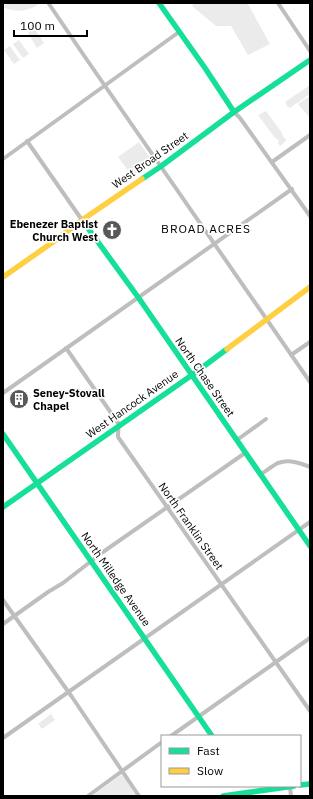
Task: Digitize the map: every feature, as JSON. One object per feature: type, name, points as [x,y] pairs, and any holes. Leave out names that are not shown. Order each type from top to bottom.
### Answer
[{"type":"street","points":[[159,3],[234,112],[292,189],[310,216]]},
{"type":"street","points":[[278,3],[310,51]]},
{"type":"street","points":[[49,4],[160,167],[310,382]]},
{"type":"street","points":[[3,159],[179,32]]},
{"type":"street","name":"West Broad Street","points":[[3,277],[82,220],[160,167],[234,112],[310,60]]},
{"type":"street","points":[[272,162],[310,135]]},
{"type":"street","points":[[27,141],[82,220]]},
{"type":"street","points":[[3,393],[292,189]]},
{"type":"street","name":"North Chase Street","points":[[82,220],[138,297],[310,546]]},
{"type":"street","name":"West Hancock Avenue","points":[[3,507],[192,375],[310,287]]},
{"type":"street","points":[[291,355],[310,342]]},
{"type":"street","name":"North Franklin Street","points":[[66,348],[118,423],[118,437],[310,712]]},
{"type":"street","points":[[236,440],[266,419]]},
{"type":"street","name":"North Milledge Avenue","points":[[3,434],[211,735]]},
{"type":"street","points":[[3,624],[245,453]]},
{"type":"street","points":[[261,474],[278,463],[290,461],[310,468]]},
{"type":"street","points":[[3,738],[310,522]]},
{"type":"street","points":[[3,600],[69,692],[139,796]]},
{"type":"street","points":[[172,735],[310,638]]},
{"type":"street","points":[[88,796],[161,743]]},
{"type":"street","points":[[245,787],[248,793]]},
{"type":"street","points":[[223,796],[286,787]]},
{"type":"shaded area","points":[[3,3],[40,3],[27,10],[17,11],[3,7]]},
{"type":"shaded area","points":[[194,3],[249,3],[248,4],[270,44],[248,55],[231,26],[216,26],[192,6]]},
{"type":"shaded area","points":[[34,28],[44,43],[37,48],[28,33]]},
{"type":"shaded area","points":[[19,40],[29,54],[23,58],[13,44]]},
{"type":"shaded area","points":[[10,46],[20,60],[14,64],[4,50]]},
{"type":"shaded area","points":[[310,85],[310,94],[290,108],[287,106],[285,102]]},
{"type":"shaded area","points":[[310,96],[310,118],[298,104]]},
{"type":"shaded area","points":[[266,111],[282,133],[283,137],[286,139],[280,146],[278,143],[279,141],[275,138],[258,115]]},
{"type":"shaded area","points":[[139,142],[153,162],[133,177],[118,157]]},
{"type":"shaded area","points":[[51,714],[55,720],[42,729],[38,724]]},
{"type":"shaded area","points":[[121,775],[137,796],[92,796]]},
{"type":"traffic: fast","points":[[159,3],[234,112]]},
{"type":"traffic: fast","points":[[142,179],[234,112],[310,60]]},
{"type":"traffic: fast","points":[[82,220],[138,297],[310,546]]},
{"type":"traffic: fast","points":[[3,507],[227,349]]},
{"type":"traffic: fast","points":[[3,434],[211,735]]},
{"type":"traffic: fast","points":[[301,785],[310,784]]},
{"type":"traffic: fast","points":[[223,796],[287,787]]},
{"type":"traffic: slow","points":[[3,277],[142,179]]},
{"type":"traffic: slow","points":[[227,349],[310,287]]},
{"type":"place","name":"Ebenezer Baptist Church West","points":[[112,230]]},
{"type":"place","name":"Seney-Stovall Chapel","points":[[19,399]]},
{"type":"district","name":"BROAD ACRES","points":[[206,228]]}]
